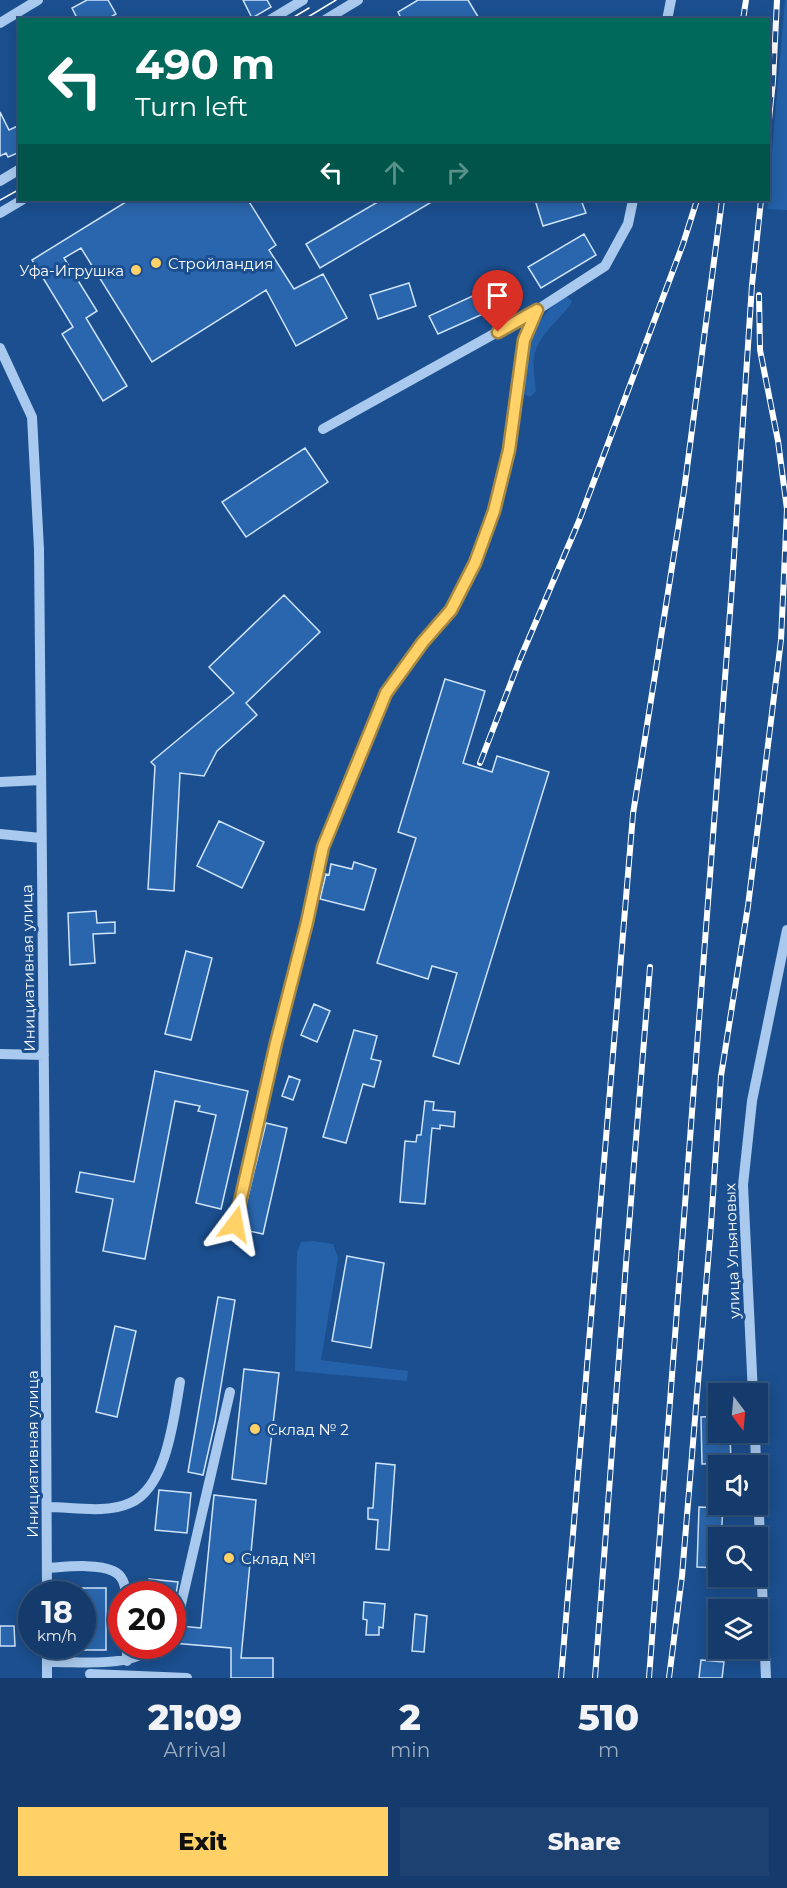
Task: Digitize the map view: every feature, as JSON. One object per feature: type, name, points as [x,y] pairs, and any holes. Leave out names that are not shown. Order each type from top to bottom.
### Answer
[{"type":"street","points":[[0,22],[38,0]]},
{"type":"street","points":[[273,18],[303,0]]},
{"type":"street","points":[[328,18],[358,0]]},
{"type":"street","points":[[668,18],[671,0]]},
{"type":"street","points":[[0,181],[18,170]]},
{"type":"street","points":[[0,213],[20,201]]},
{"type":"street","points":[[323,429],[537,310],[605,266],[628,224],[633,201]]},
{"type":"street","points":[[235,1224],[323,847],[386,693],[423,642],[451,610],[475,563],[494,511],[509,450],[524,340],[537,310]]},
{"type":"street","name":"Инициативная улица","points":[[0,348],[32,417],[39,549],[47,1581]]},
{"type":"street","points":[[0,782],[40,780]]},
{"type":"street","points":[[0,834],[41,838]]},
{"type":"street","name":"улица Ульяновых","points":[[752,1383],[743,1185],[752,1101],[787,930]]},
{"type":"street","points":[[0,1054],[44,1055]]},
{"type":"street","points":[[47,1507],[106,1508],[132,1503],[143,1493],[152,1484],[159,1471],[172,1426],[180,1382]]},
{"type":"street","points":[[186,1583],[230,1392]]},
{"type":"street","points":[[759,1515],[766,1678]]},
{"type":"street","points":[[47,1568],[90,1567],[113,1571],[123,1581]]},
{"type":"street","points":[[47,1678],[47,1662],[127,1661],[132,1659]]},
{"type":"street","points":[[90,1674],[187,1678]]},
{"type":"shaded area","points":[[785,0],[787,0],[787,210],[767,209],[768,201],[770,201],[770,174]]},
{"type":"shaded area","points":[[567,297],[572,301],[571,304],[547,331],[536,349],[534,364],[536,391],[530,397],[524,394],[526,366],[532,338],[545,314]]},
{"type":"shaded area","points":[[301,1242],[333,1244],[338,1258],[321,1360],[408,1371],[407,1381],[295,1371],[297,1252]]},
{"type":"building","points":[[87,0],[108,0],[116,14],[109,18],[77,18],[72,8]]},
{"type":"building","points":[[243,0],[267,0],[271,7],[252,18]]},
{"type":"building","points":[[418,0],[468,0],[479,18],[401,18],[398,12]]},
{"type":"building","points":[[0,112],[9,130],[18,126],[18,153],[8,157],[6,153],[0,156]]},
{"type":"building","points":[[127,201],[249,201],[276,245],[269,250],[294,289],[323,274],[347,318],[296,346],[266,290],[152,362],[81,248],[64,258],[97,311],[86,318],[127,386],[103,401],[62,334],[73,327],[32,260]]},
{"type":"building","points":[[379,201],[433,201],[320,268],[306,244]]},
{"type":"building","points":[[535,201],[581,201],[586,213],[543,226]]},
{"type":"building","points":[[584,234],[596,255],[541,288],[528,267]]},
{"type":"building","points":[[503,282],[512,301],[438,334],[429,316]]},
{"type":"building","points":[[409,283],[416,306],[378,319],[370,295]]},
{"type":"building","points":[[305,448],[328,482],[246,537],[222,502]]},
{"type":"building","points":[[284,595],[320,632],[246,703],[257,715],[217,751],[204,776],[180,773],[174,891],[148,889],[155,766],[151,762],[234,693],[209,667]]},
{"type":"building","points":[[445,679],[485,691],[463,763],[492,772],[497,756],[549,772],[459,1064],[433,1056],[457,973],[432,966],[428,979],[377,963],[416,838],[398,832]]},
{"type":"building","points":[[219,821],[264,842],[242,888],[197,866]]},
{"type":"building","points":[[354,862],[376,869],[364,910],[320,899],[331,864],[352,869]]},
{"type":"building","points":[[96,911],[97,923],[115,922],[115,933],[93,934],[95,963],[70,965],[68,913]]},
{"type":"building","points":[[186,951],[212,958],[191,1040],[165,1034]]},
{"type":"building","points":[[314,1004],[330,1011],[317,1042],[301,1035]]},
{"type":"building","points":[[354,1030],[377,1036],[371,1059],[381,1061],[374,1087],[363,1084],[346,1143],[323,1137]]},
{"type":"building","points":[[155,1071],[248,1091],[221,1209],[196,1203],[216,1115],[198,1111],[200,1106],[175,1101],[145,1259],[103,1251],[113,1199],[76,1192],[80,1172],[134,1182]]},
{"type":"building","points":[[289,1076],[300,1080],[293,1100],[282,1096]]},
{"type":"building","points":[[425,1101],[434,1102],[433,1110],[455,1112],[454,1127],[440,1125],[440,1129],[432,1128],[425,1204],[400,1202],[405,1141],[416,1142],[417,1135],[421,1135]]},
{"type":"building","points":[[266,1123],[287,1128],[263,1234],[240,1229]]},
{"type":"building","points":[[347,1256],[384,1263],[371,1348],[332,1341]]},
{"type":"building","points":[[218,1297],[235,1300],[215,1422],[203,1475],[188,1472]]},
{"type":"building","points":[[115,1326],[136,1331],[117,1417],[96,1412]]},
{"type":"building","name":"Склад № 2","points":[[244,1369],[279,1373],[266,1484],[232,1479]]},
{"type":"building","points":[[701,1417],[708,1417],[708,1443],[730,1443],[731,1455],[708,1455],[708,1464],[702,1464]]},
{"type":"building","points":[[376,1463],[395,1465],[389,1550],[376,1549],[378,1520],[368,1519],[368,1508],[373,1508]]},
{"type":"building","points":[[159,1490],[191,1493],[187,1533],[155,1530]]},
{"type":"building","name":"Склад №1","points":[[214,1495],[256,1500],[241,1658],[273,1658],[273,1678],[231,1678],[231,1648],[186,1644],[186,1627],[201,1628]]},
{"type":"building","points":[[699,1507],[708,1507],[708,1515],[723,1515],[722,1527],[708,1527],[708,1568],[697,1567]]},
{"type":"building","points":[[96,1588],[106,1588],[106,1650],[96,1650]]},
{"type":"building","points":[[364,1602],[385,1604],[383,1628],[379,1627],[379,1635],[366,1635],[367,1620],[363,1619]]},
{"type":"building","points":[[415,1614],[427,1616],[424,1652],[412,1651]]},
{"type":"building","points":[[0,1626],[14,1626],[15,1646],[0,1646]]},
{"type":"building","points":[[701,1660],[724,1662],[722,1678],[699,1678]]},
{"type":"tram line","points":[[306,18],[336,0]]},
{"type":"tram line","points":[[292,18],[309,8]]},
{"type":"tram line","points":[[0,200],[18,190]]},
{"type":"railway","points":[[743,18],[746,0]]},
{"type":"railway","points":[[770,110],[777,0]]},
{"type":"railway","points":[[480,763],[520,659],[579,521],[683,244],[697,201]]},
{"type":"railway","points":[[561,1678],[633,814],[684,491],[722,201]]},
{"type":"railway","points":[[649,1678],[732,586],[752,285],[761,201]]},
{"type":"railway","points":[[669,1678],[682,1576],[721,1076],[748,906],[781,640],[787,509],[778,441],[760,350],[759,295]]},
{"type":"railway","points":[[595,1678],[650,967]]},
{"type":"place","name":"Стройландия","points":[[156,263]]},
{"type":"place","name":"Уфа-Игрушка","points":[[136,270]]},
{"type":"place","name":"Склад № 2","points":[[255,1429]]},
{"type":"place","name":"Склад №1","points":[[229,1558]]},
{"type":"route","points":[[235,1224],[323,847],[386,693],[423,642],[451,610],[475,563],[494,511],[509,450],[524,340],[537,310],[498,332]]}]
